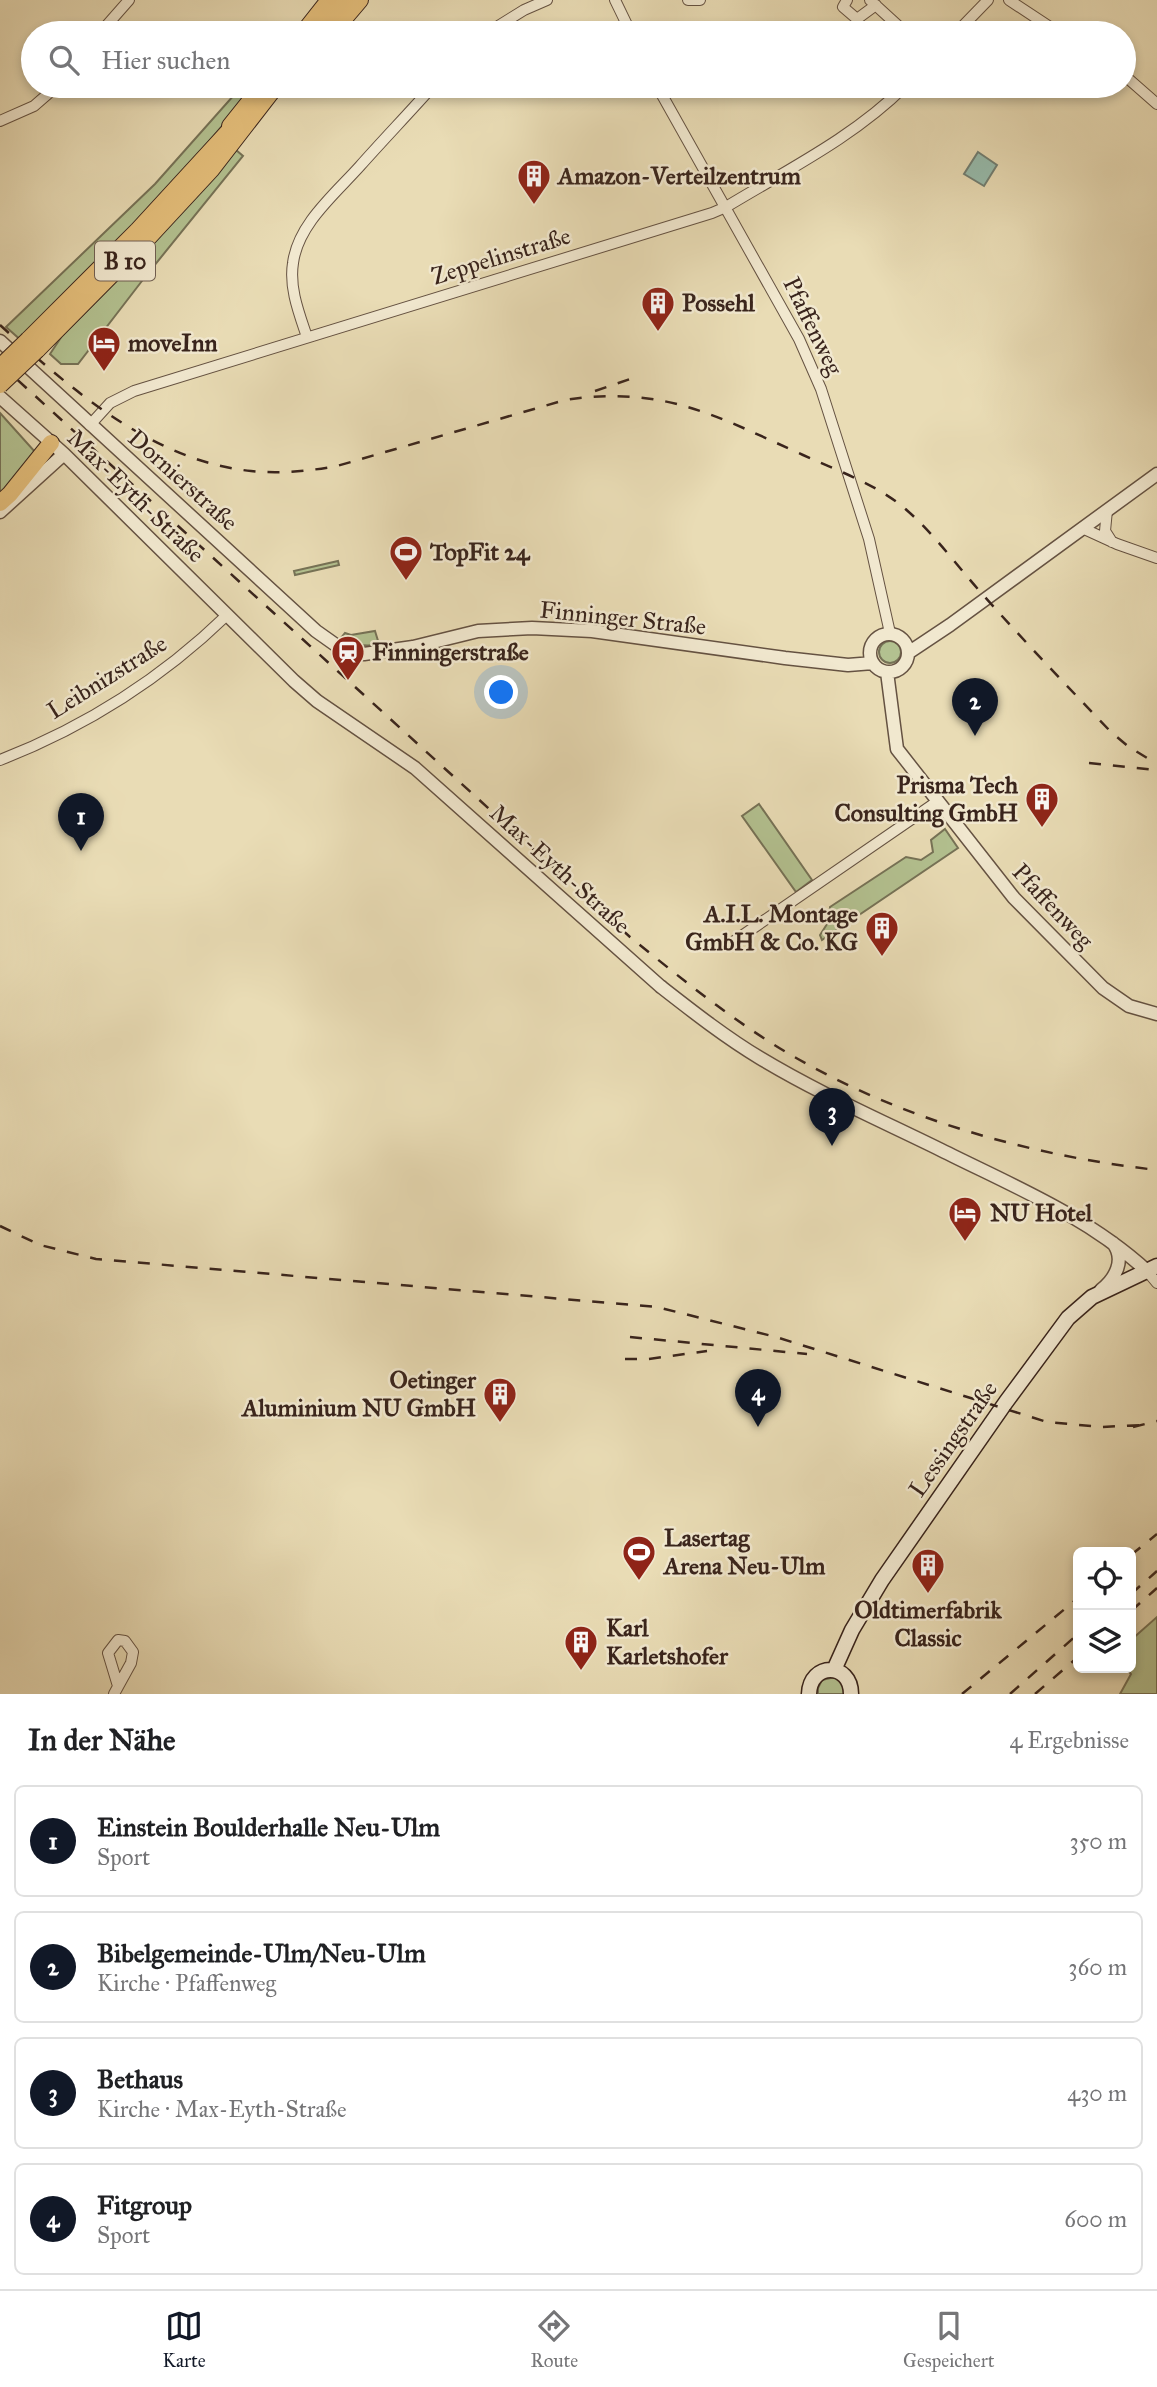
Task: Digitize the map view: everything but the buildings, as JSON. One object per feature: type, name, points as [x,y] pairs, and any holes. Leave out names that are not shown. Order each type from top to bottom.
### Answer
[{"type":"highway","points":[[312,21],[329,0]]},
{"type":"highway","points":[[327,21],[344,0]]},
{"type":"highway","points":[[342,21],[360,0]]},
{"type":"highway","points":[[222,137],[253,98]]},
{"type":"highway","name":"B 10","points":[[0,385],[32,345],[222,137],[262,98]]},
{"type":"highway","name":"B 10","points":[[0,367],[32,345],[148,238],[211,170],[265,98]]},
{"type":"highway","points":[[211,170],[277,98]]},
{"type":"highway","points":[[0,503],[51,443]]},
{"type":"main road","name":"Lessingstraße","points":[[809,1694],[811,1682],[816,1676],[834,1670],[852,1630],[904,1547],[1063,1326],[1079,1307],[1092,1297],[1154,1274]]},
{"type":"main road","points":[[834,1670],[848,1680],[851,1694]]},
{"type":"street","points":[[111,21],[129,0]]},
{"type":"street","points":[[506,21],[547,0]]},
{"type":"street","points":[[615,0],[625,21]]},
{"type":"street","points":[[688,0],[700,0]]},
{"type":"street","points":[[847,0],[843,7],[857,19],[863,18],[873,3],[893,21]]},
{"type":"street","points":[[968,21],[988,0]]},
{"type":"street","points":[[1009,0],[1041,21]]},
{"type":"street","points":[[1136,86],[1157,104]]},
{"type":"street","points":[[0,121],[23,113],[43,98]]},
{"type":"street","points":[[307,337],[296,303],[292,277],[295,250],[324,206],[422,98]]},
{"type":"street","name":"Pfaffenweg","points":[[664,98],[799,339],[821,389],[869,539],[887,634]]},
{"type":"street","name":"Zeppelinstraße","points":[[90,425],[120,396],[726,207],[870,117],[891,98]]},
{"type":"street","name":"Dornierstraße","points":[[0,341],[316,631],[341,648]]},
{"type":"street","name":"Max-Eyth-Straße","points":[[0,397],[64,454],[317,701],[415,768],[660,986],[719,1031],[806,1084],[1033,1194],[1105,1236],[1154,1274]]},
{"type":"street","points":[[0,512],[64,454]]},
{"type":"street","points":[[908,651],[950,625],[1157,474]]},
{"type":"street","points":[[1107,510],[1106,534],[1117,544]]},
{"type":"street","points":[[1082,528],[1157,558]]},
{"type":"street","name":"Leibnizstraße","points":[[0,760],[36,746],[125,696],[163,671],[227,615]]},
{"type":"street","name":"Finninger Straße","points":[[341,648],[356,653],[374,654],[478,631],[532,628],[592,631],[848,665],[871,659]]},
{"type":"street","points":[[887,634],[902,638],[908,651],[904,665],[891,672],[880,670],[871,659],[874,640],[887,634]]},
{"type":"street","name":"Pfaffenweg","points":[[891,672],[895,700],[892,713],[897,749],[937,801],[1014,898],[1091,977],[1129,1006],[1157,1014]]},
{"type":"street","points":[[730,944],[937,801]]},
{"type":"street","points":[[1092,1297],[1111,1282],[1119,1263],[1117,1248],[1105,1236]]},
{"type":"green space","points":[[231,98],[246,98],[155,205],[23,342],[6,327],[155,184]]},
{"type":"green space","points":[[236,150],[243,156],[78,364],[61,364],[50,354],[62,336],[132,265]]},
{"type":"green space","points":[[0,413],[36,453],[0,495]]},
{"type":"green space","points":[[338,561],[339,565],[295,575],[294,571]]},
{"type":"green space","points":[[375,631],[379,644],[359,645],[341,638],[345,633],[351,635]]},
{"type":"green space","points":[[890,641],[898,644],[901,652],[898,660],[890,663],[882,660],[879,652],[882,644]]},
{"type":"green space","points":[[759,804],[812,880],[796,892],[742,816]]},
{"type":"green space","points":[[945,829],[958,848],[822,940],[820,935],[829,921],[830,907],[906,857],[921,860],[933,852],[931,840]]},
{"type":"green space","points":[[1157,1617],[1157,1694],[1120,1694],[1130,1673],[1136,1673],[1136,1636]]},
{"type":"green space","points":[[835,1677],[843,1682],[845,1694],[818,1694],[822,1680]]},
{"type":"shaded area","points":[[978,152],[997,165],[984,186],[964,174]]},
{"type":"railway","points":[[0,325],[85,397],[147,437],[180,453],[251,471],[294,472],[337,466],[565,400],[600,396],[632,397],[688,407],[716,417],[854,478],[879,490],[902,506],[1111,732],[1157,764]]},
{"type":"railway","points":[[0,364],[630,937],[732,1017],[776,1046],[840,1081],[927,1118],[1018,1145],[1110,1164],[1157,1170]]},
{"type":"railway","points":[[595,391],[633,378]]},
{"type":"railway","points":[[1089,763],[1157,770]]},
{"type":"railway","points":[[0,1226],[40,1245],[96,1259],[657,1307],[776,1337],[1047,1422],[1102,1427],[1142,1425]]},
{"type":"railway","points":[[630,1337],[807,1354]]},
{"type":"railway","points":[[625,1359],[649,1359],[707,1351]]},
{"type":"railway","points":[[1133,1427],[1157,1421]]},
{"type":"railway","points":[[1136,1551],[1157,1534]]},
{"type":"railway","points":[[1136,1590],[1157,1571]]},
{"type":"railway","points":[[1132,1610],[1157,1588]]},
{"type":"railway","points":[[962,1694],[1073,1602]]},
{"type":"railway","points":[[1010,1694],[1073,1638]]},
{"type":"railway","points":[[1035,1694],[1073,1661]]},
{"type":"place","name":"Amazon-Verteilzentrum","points":[[534,206]]},
{"type":"place","name":"Possehl","points":[[658,333]]},
{"type":"place","name":"moveInn","points":[[104,373]]},
{"type":"place","name":"TopFit 24","points":[[406,582]]},
{"type":"place","name":"Finningerstraße","points":[[348,682]]},
{"type":"place","name":"Bibelgemeinde-Ulm/Neu-Ulm","points":[[975,736]]},
{"type":"place","name":"Prisma Tech Consulting GmbH","points":[[1042,829]]},
{"type":"place","name":"Einstein Boulderhalle Neu-Ulm","points":[[81,851]]},
{"type":"place","name":"A.I.L. Montage GmbH & Co. KG","points":[[882,958]]},
{"type":"place","name":"Bethaus","points":[[832,1146]]},
{"type":"place","name":"NU Hotel","points":[[965,1243]]},
{"type":"place","name":"Oetinger Aluminium NU GmbH","points":[[500,1424]]},
{"type":"place","name":"Fitgroup","points":[[758,1427]]},
{"type":"place","name":"Lasertag Arena Neu-Ulm","points":[[639,1582]]},
{"type":"place","name":"Oldtimerfabrik Classic","points":[[928,1595]]},
{"type":"place","name":"Karl Karletshofer","points":[[581,1672]]}]
